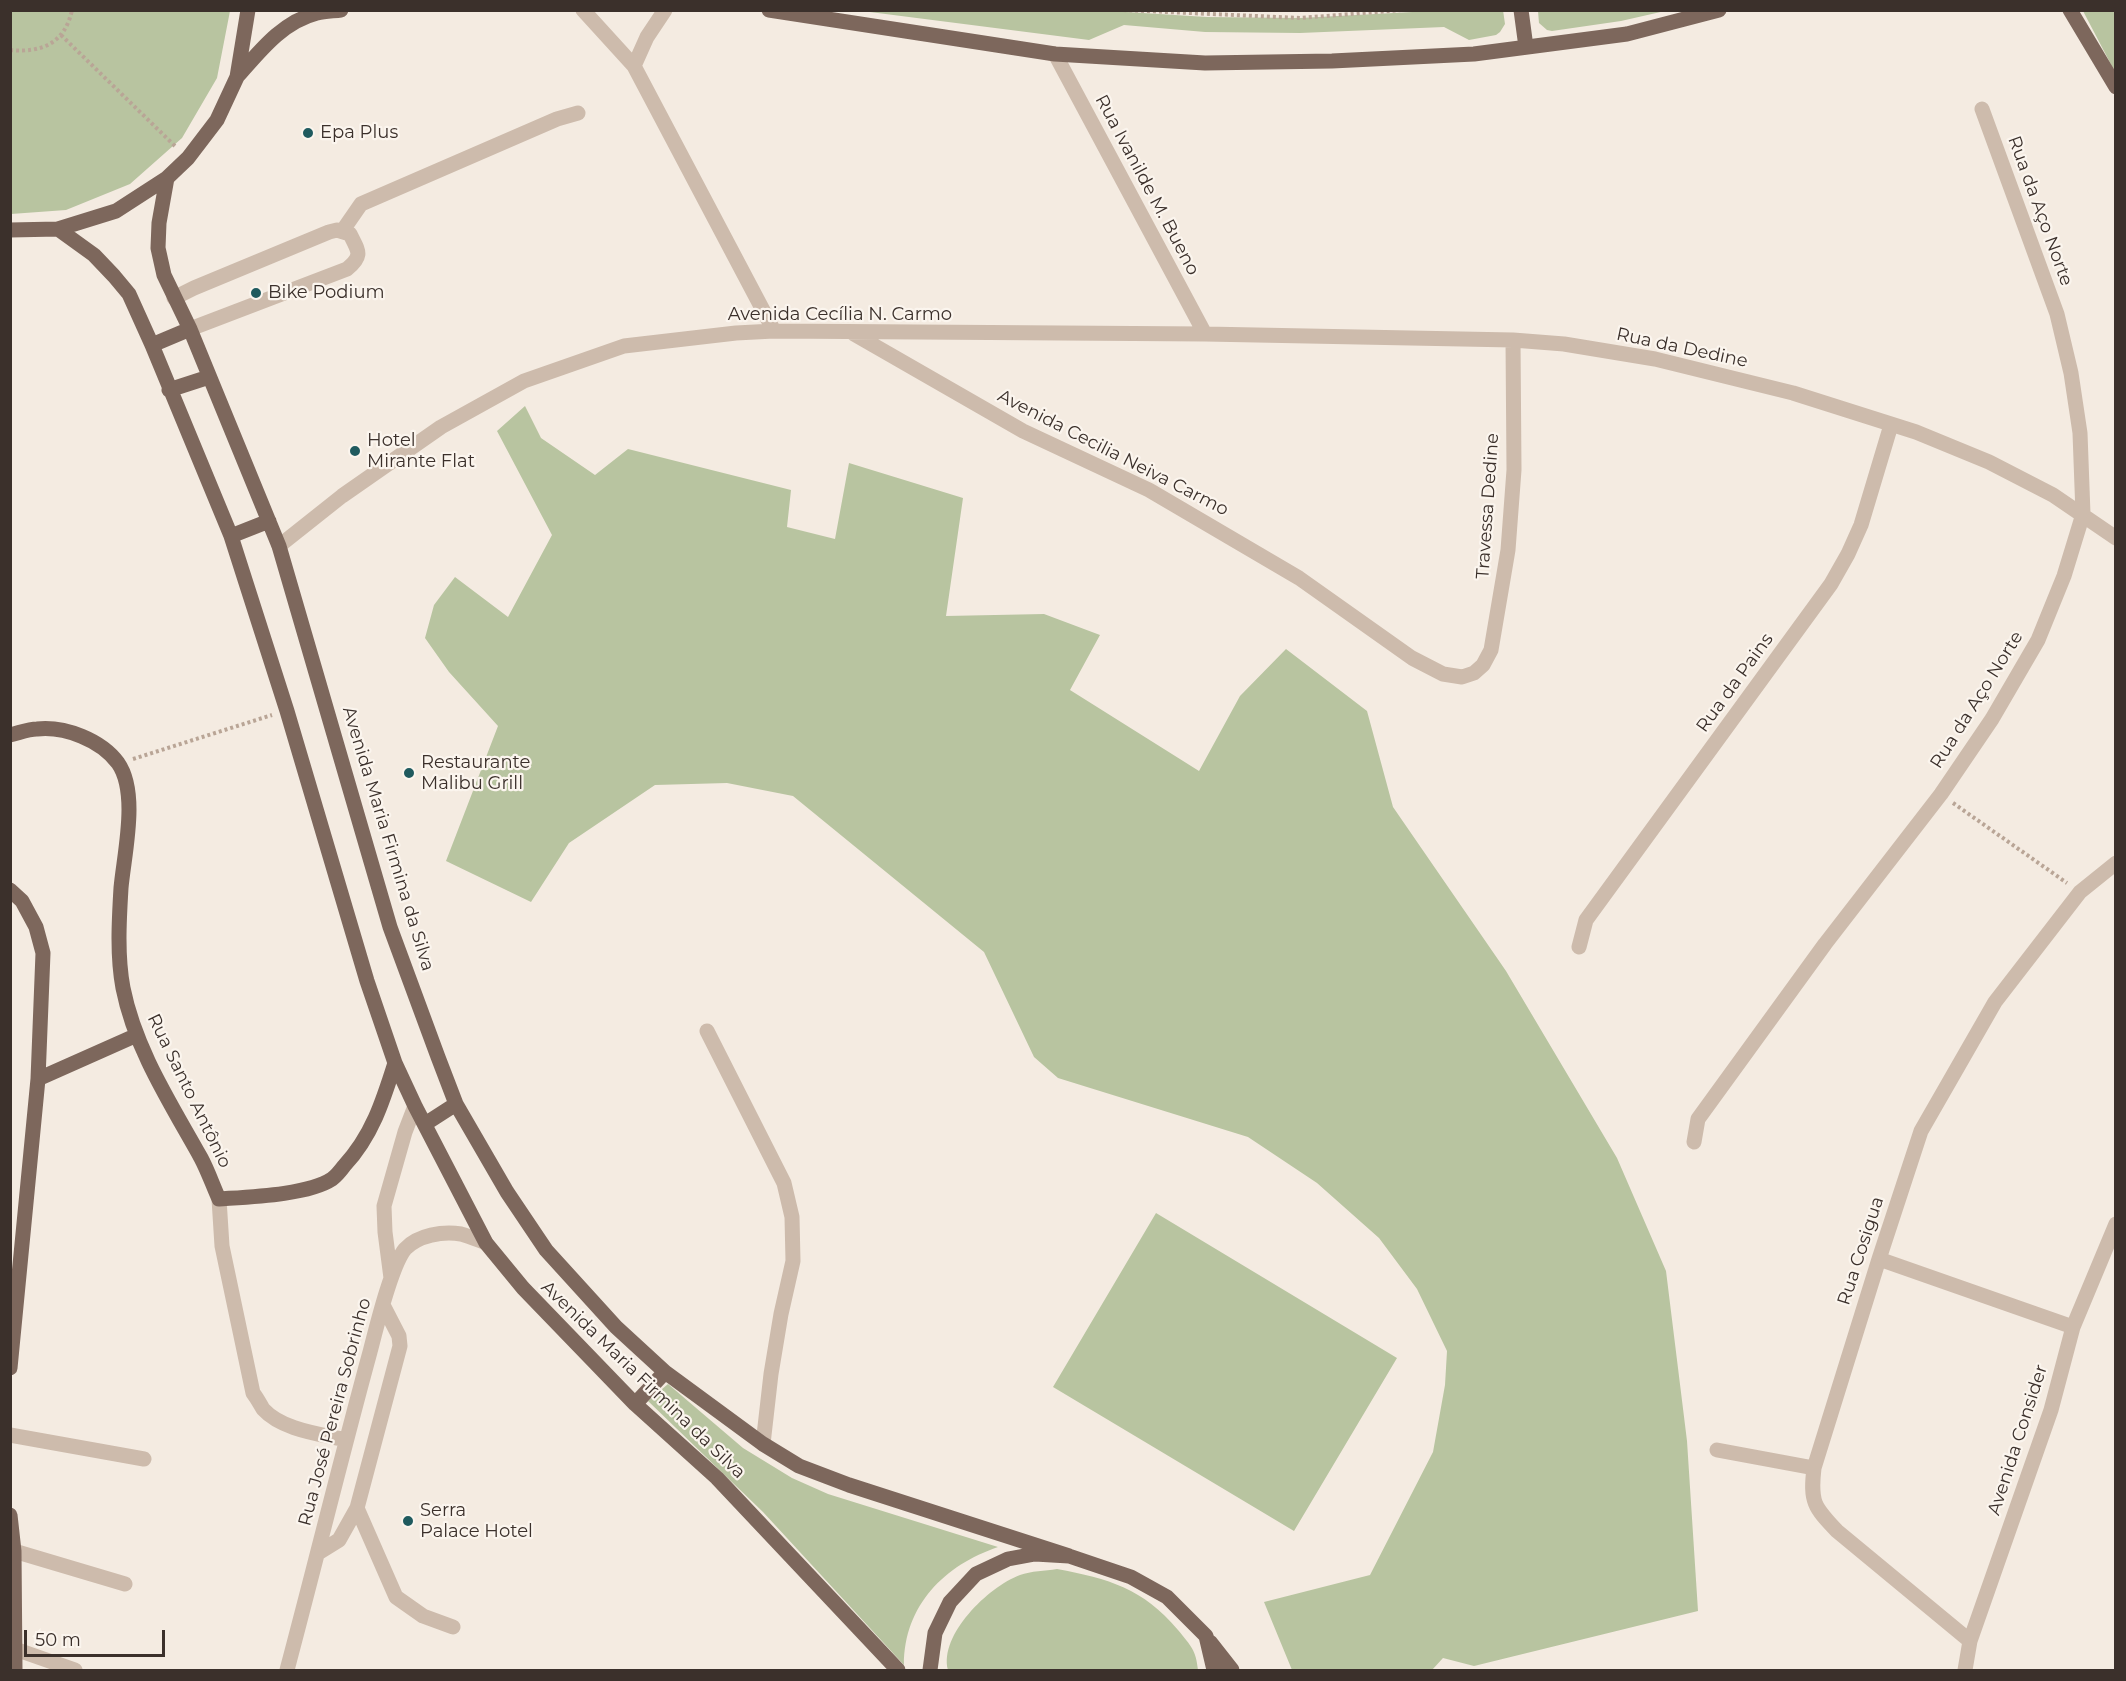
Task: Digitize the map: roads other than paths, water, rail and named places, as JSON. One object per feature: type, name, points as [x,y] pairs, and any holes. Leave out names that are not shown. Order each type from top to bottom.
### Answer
[{"type":"main road","points":[[10,230],[58,229],[116,211],[167,178],[188,158],[217,120],[237,77],[248,10]]},
{"type":"main road","points":[[237,77],[269,40],[293,23],[318,12],[341,10]]},
{"type":"main road","points":[[769,10],[829,16],[1055,54],[1205,63],[1474,54],[1627,34],[1719,10]]},
{"type":"main road","points":[[1521,10],[1526,47]]},
{"type":"main road","points":[[2070,10],[2115,87]]},
{"type":"main road","name":"Avenida Maria Firmina da Silva","points":[[167,178],[159,223],[158,248],[164,275],[190,329],[279,546],[390,927],[456,1104],[507,1192],[546,1250],[616,1327],[665,1372],[763,1444],[799,1466],[849,1485],[1069,1556]]},
{"type":"main road","name":"Avenida Maria Firmina da Silva","points":[[58,229],[94,255],[129,294],[152,345],[231,536],[287,711],[367,981],[395,1063],[486,1243],[523,1288],[635,1404],[717,1478],[898,1671]]},
{"type":"main road","points":[[152,345],[190,329]]},
{"type":"main road","points":[[169,390],[209,377]]},
{"type":"main road","points":[[231,536],[269,521]]},
{"type":"main road","name":"Rua Santo Antônio","points":[[10,735],[37,729],[67,731],[98,745],[118,763],[128,786],[129,832],[119,938],[123,988],[136,1035],[167,1098],[202,1160],[219,1199]]},
{"type":"main road","points":[[10,890],[22,901],[36,927],[43,954],[38,1079],[10,1368]]},
{"type":"main road","points":[[38,1079],[136,1035]]},
{"type":"main road","points":[[219,1199],[302,1190],[332,1179],[357,1152],[372,1128],[382,1107],[395,1063]]},
{"type":"main road","points":[[425,1124],[456,1104]]},
{"type":"main road","points":[[635,1404],[665,1372]]},
{"type":"main road","points":[[10,1515],[14,1551],[15,1671]]},
{"type":"main road","points":[[930,1671],[935,1633],[950,1602],[976,1574],[1008,1559],[1035,1554],[1069,1556],[1131,1577],[1167,1597],[1206,1636],[1232,1671]]},
{"type":"main road","points":[[1206,1636],[1214,1671]]},
{"type":"street","points":[[583,10],[634,66],[774,331]]},
{"type":"street","points":[[634,66],[647,37],[665,10]]},
{"type":"street","name":"Rua Ivanilde M. Bueno","points":[[1055,54],[1205,334]]},
{"type":"street","name":"Rua da Aço Norte","points":[[1694,1142],[1698,1119],[1825,944],[1941,794],[1992,719],[2038,640],[2064,576],[2083,514],[2080,433],[2071,373],[2057,314],[1982,109]]},
{"type":"street","points":[[343,231],[361,204],[557,119],[578,113]]},
{"type":"street","points":[[174,298],[329,232],[343,231],[350,234],[359,253],[357,261],[347,269],[190,329]]},
{"type":"street","name":"Avenida Cecília N. Carmo","points":[[279,546],[342,496],[441,427],[524,381],[624,346],[774,331],[1205,334]]},
{"type":"street","name":"Avenida Cecilia Neiva Carmo","points":[[851,333],[1023,431],[1149,490],[1233,537],[1299,578],[1412,658],[1443,674]]},
{"type":"street","name":"Rua da Dedine","points":[[1205,334],[1512,340],[1564,344],[1654,359],[1793,393],[1916,432],[1989,462],[2053,495],[2115,538]]},
{"type":"street","name":"Travessa Dedine","points":[[1443,674],[1462,677],[1474,673],[1483,665],[1491,650],[1508,550],[1514,470],[1512,340]]},
{"type":"street","name":"Rua da Pains","points":[[1579,947],[1586,920],[1831,584],[1861,525],[1891,425]]},
{"type":"street","name":"Rua Cosigua","points":[[1970,1641],[1838,1531],[1818,1511],[1811,1491],[1814,1468],[1921,1131],[1995,1002],[2080,892],[2115,863]]},
{"type":"street","points":[[707,1031],[784,1183],[792,1217],[794,1261],[781,1314],[763,1444]]},
{"type":"street","points":[[392,1281],[384,1206],[405,1132],[415,1106]]},
{"type":"street","points":[[219,1199],[222,1246],[253,1393],[264,1410],[280,1422],[346,1440]]},
{"type":"street","name":"Avenida Consider","points":[[1965,1671],[1970,1641],[2051,1410],[2073,1327],[2115,1224]]},
{"type":"street","name":"Rua José Pereira Sobrinho","points":[[287,1671],[383,1305],[405,1250],[417,1240],[435,1234],[460,1234],[486,1243]]},
{"type":"street","points":[[1879,1259],[2073,1327]]},
{"type":"street","points":[[318,1553],[339,1540],[357,1508],[400,1346],[399,1336],[383,1305]]},
{"type":"street","points":[[10,1435],[144,1459]]},
{"type":"street","points":[[1717,1450],[1814,1468]]},
{"type":"street","points":[[357,1508],[396,1597],[423,1616],[453,1627]]},
{"type":"street","points":[[14,1551],[125,1584]]},
{"type":"street","points":[[15,1649],[75,1671]]},
{"type":"place","name":"Epa Plus","points":[[308,133]]},
{"type":"place","name":"Bike Podium","points":[[256,293]]},
{"type":"place","name":"Hotel Mirante Flat","points":[[355,451]]},
{"type":"place","name":"Restaurante Malibu Grill","points":[[409,773]]},
{"type":"place","name":"Serra Palace Hotel","points":[[408,1521]]}]
